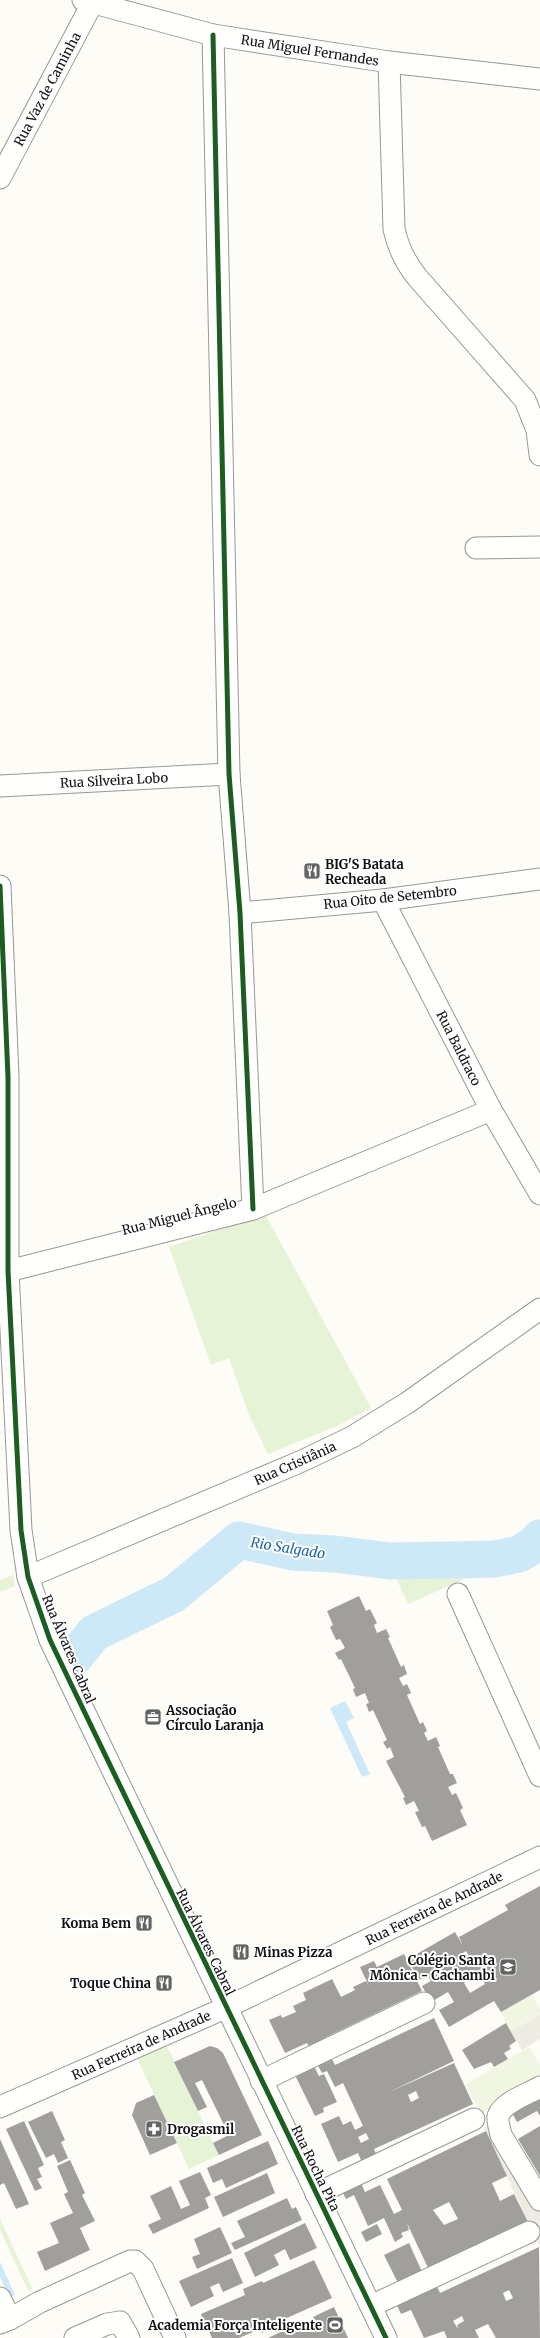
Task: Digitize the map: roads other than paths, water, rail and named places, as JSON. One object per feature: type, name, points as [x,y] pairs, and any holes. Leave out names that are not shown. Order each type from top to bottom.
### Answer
[{"type":"street","name":"Rua Miguel Fernandes","points":[[90,1],[213,35],[389,62],[540,79]]},
{"type":"street","name":"Rua Vaz de Caminha","points":[[0,178],[90,1]]},
{"type":"street","points":[[213,35],[229,774],[240,913],[253,1209]]},
{"type":"street","points":[[389,62],[394,229],[397,244],[406,263],[417,277],[525,400],[537,430],[540,455]]},
{"type":"street","points":[[476,548],[540,547]]},
{"type":"street","name":"Rua Silveira Lobo","points":[[0,786],[229,774]]},
{"type":"street","name":"Rua Oito de Setembro","points":[[240,913],[383,900],[540,879]]},
{"type":"street","name":"Rua Álvares Cabral","points":[[0,886],[8,1078],[4,1272],[21,1530],[28,1577],[50,1640],[225,2008]]},
{"type":"street","name":"Rua Baldraco","points":[[383,900],[491,1110],[540,1194]]},
{"type":"street","name":"Rua Miguel Ângelo","points":[[4,1272],[253,1209],[491,1110]]},
{"type":"street","name":"Rua Cristiânia","points":[[28,1577],[302,1461],[352,1437],[407,1403],[540,1309]]},
{"type":"street","points":[[458,1594],[540,1776]]},
{"type":"street","name":"Rua Ferreira de Andrade","points":[[0,2107],[225,2008],[540,1857]]},
{"type":"street","points":[[261,2080],[424,2003]]},
{"type":"street","name":"Rua Rocha Pita","points":[[225,2008],[386,2338]]},
{"type":"street","points":[[540,2087],[505,2106],[498,2116],[498,2123],[501,2135],[540,2200]]},
{"type":"street","points":[[316,2194],[474,2119]]},
{"type":"street","points":[[371,2306],[529,2232]]},
{"type":"street","points":[[0,2298],[5,2321],[75,2286],[130,2261],[136,2261],[143,2269],[176,2338]]},
{"type":"street","points":[[75,2338],[107,2324],[120,2322],[129,2338]]},
{"type":"water","points":[[345,1701],[354,1718],[346,1722],[370,1774],[362,1777],[330,1708]]},
{"type":"water","points":[[0,2262],[15,2295],[9,2297],[0,2277]]},
{"type":"waterway","name":"Rio Salgado","points":[[72,1660],[94,1633],[174,1594],[239,1540],[293,1552],[335,1554],[390,1561],[495,1559],[519,1554],[535,1544],[540,1538]]},
{"type":"place","name":"BIG'S Batata Recheada","points":[[312,871]]},
{"type":"place","name":"Associação Círculo Laranja","points":[[153,1717]]},
{"type":"place","name":"Koma Bem","points":[[144,1923]]},
{"type":"place","name":"Minas Pizza","points":[[241,1952]]},
{"type":"place","name":"Colégio Santa Mônica - Cachambi","points":[[508,1967]]},
{"type":"place","name":"Toque China","points":[[164,1983]]},
{"type":"place","name":"Drogasmil","points":[[154,2129]]},
{"type":"place","name":"Academia Força Inteligente","points":[[335,2325]]}]
